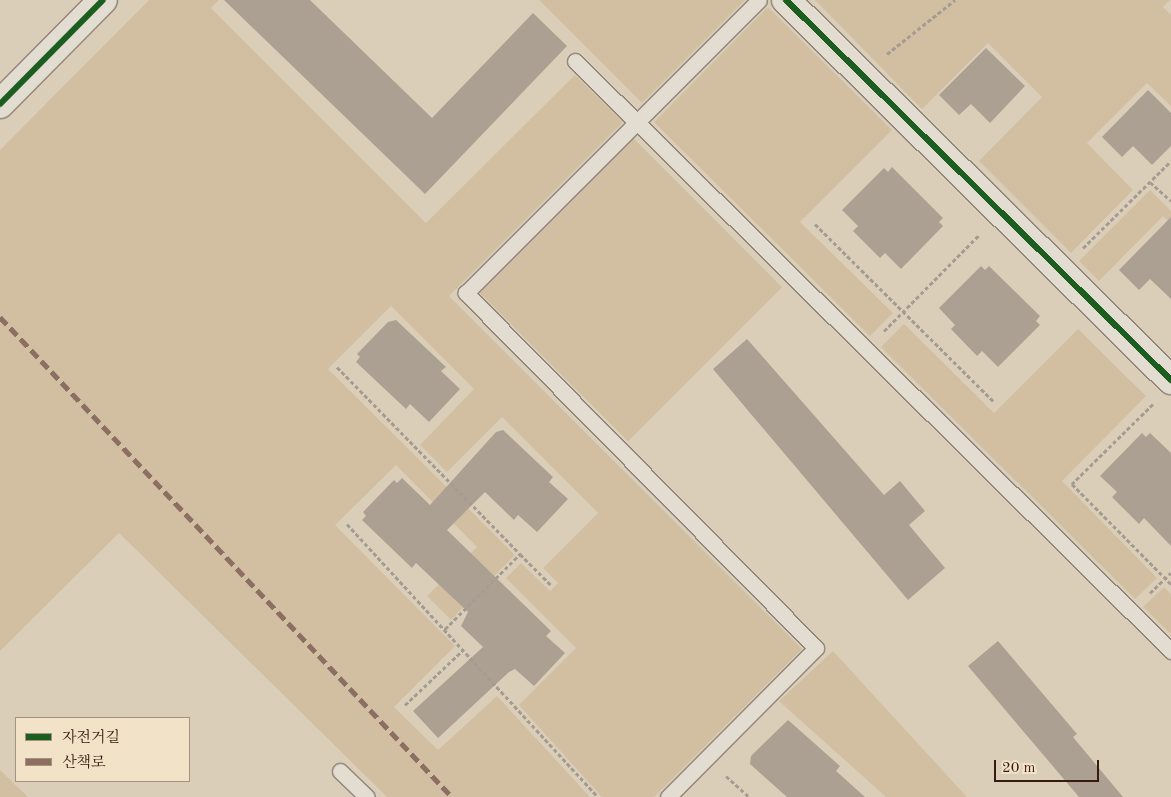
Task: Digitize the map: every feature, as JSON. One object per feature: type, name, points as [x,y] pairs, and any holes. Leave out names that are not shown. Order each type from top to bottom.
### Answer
[{"type":"street","points":[[0,104],[103,0]]},
{"type":"street","points":[[786,0],[1060,270],[1164,390]]},
{"type":"lane","points":[[668,797],[816,648],[466,293],[759,0]]},
{"type":"lane","points":[[575,61],[638,121],[1171,652]]},
{"type":"lane","points":[[340,771],[366,797]]},
{"type":"path","points":[[861,74],[955,0]]},
{"type":"path","points":[[1060,270],[1171,160]]},
{"type":"path","points":[[1150,182],[1171,201]]},
{"type":"path","points":[[867,349],[1001,212]]},
{"type":"path","points":[[814,224],[994,402]]},
{"type":"path","points":[[337,367],[552,586]]},
{"type":"path","points":[[1164,390],[1072,484],[1171,584]]},
{"type":"path","points":[[347,524],[446,629],[598,797]]},
{"type":"path","points":[[446,629],[520,554]]},
{"type":"path","points":[[405,706],[464,649]]},
{"type":"path","points":[[707,758],[749,797]]},
{"type":"shaded area","points":[[149,0],[219,0],[211,8],[426,223],[575,75],[623,122],[449,296],[802,649],[654,797],[602,797],[519,705],[576,648],[506,578],[521,563],[550,591],[558,583],[543,568],[598,513],[502,417],[447,472],[420,445],[474,389],[391,306],[328,369],[515,555],[451,620],[427,596],[477,547],[396,465],[335,525],[455,646],[394,707],[438,750],[497,696],[590,797],[387,797],[119,533],[0,651],[0,150]]},
{"type":"shaded area","points":[[539,0],[745,0],[642,103]]},
{"type":"shaded area","points":[[815,0],[1170,0],[1163,7],[1171,15],[1171,106],[1147,83],[1087,143],[1133,190],[1071,253],[979,161],[1042,97],[988,43],[922,109]]},
{"type":"shaded area","points":[[768,7],[892,130],[800,222],[893,313],[870,336],[654,122]]},
{"type":"shaded area","points":[[633,138],[782,287],[628,441],[479,292]]},
{"type":"shaded area","points":[[1150,190],[1171,211],[1171,224],[1163,216],[1099,281],[1079,261]]},
{"type":"shaded area","points":[[904,324],[994,413],[1078,329],[1146,396],[1062,481],[1157,578],[1135,599],[881,347]]},
{"type":"shaded area","points":[[1164,587],[1171,594],[1171,634],[1143,607]]},
{"type":"shaded area","points":[[833,651],[967,797],[886,797],[779,701]]},
{"type":"shaded area","points":[[0,770],[28,797],[0,797]]},
{"type":"building","points":[[224,0],[310,0],[432,118],[533,13],[567,46],[425,194]]},
{"type":"building","points":[[986,48],[1025,86],[990,123],[971,104],[959,115],[939,95]]},
{"type":"building","points":[[1148,90],[1171,113],[1171,146],[1152,165],[1133,146],[1122,157],[1102,137]]},
{"type":"building","points":[[892,167],[943,218],[939,222],[943,226],[901,269],[885,253],[880,258],[853,231],[858,226],[842,210],[884,168],[888,172]]},
{"type":"building","points":[[1171,217],[1171,299],[1150,279],[1139,290],[1119,270]]},
{"type":"building","points":[[981,266],[985,270],[989,266],[1040,316],[1036,321],[1040,325],[998,367],[982,351],[977,356],[951,329],[955,325],[939,308]]},
{"type":"building","points":[[396,320],[446,367],[441,371],[460,389],[429,422],[410,404],[406,409],[356,362],[360,357],[357,354],[388,322]]},
{"type":"building","points":[[747,339],[884,495],[900,481],[925,511],[909,525],[945,568],[908,600],[713,369]]},
{"type":"building","points":[[503,430],[553,477],[549,482],[568,499],[537,532],[518,515],[514,520],[485,492],[447,530],[551,631],[546,636],[565,653],[534,686],[515,669],[509,672],[438,738],[413,711],[483,647],[461,626],[468,612],[416,563],[412,568],[362,520],[366,516],[363,512],[394,480],[397,483],[402,478],[430,505],[496,432]]},
{"type":"building","points":[[1142,433],[1146,437],[1150,433],[1171,453],[1171,546],[1144,518],[1139,524],[1112,497],[1117,492],[1100,476]]},
{"type":"building","points":[[998,641],[1077,734],[1073,737],[1123,797],[1079,797],[968,666]]},
{"type":"building","points":[[788,720],[840,766],[836,771],[865,797],[787,797],[750,764],[751,756]]},
{"type":"marked path","points":[[0,317],[452,797]]},
{"type":"cycle path","points":[[0,104],[103,0]]},
{"type":"cycle path","points":[[786,0],[1171,380]]}]
